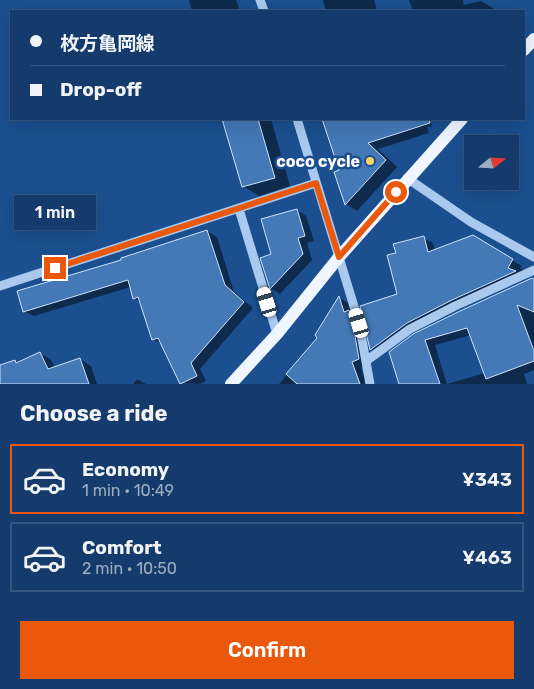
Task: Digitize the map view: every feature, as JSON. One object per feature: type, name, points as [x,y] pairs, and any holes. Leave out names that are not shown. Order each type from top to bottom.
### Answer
[{"type":"main road","points":[[525,49],[534,39]]},
{"type":"main road","points":[[231,384],[276,334],[407,178],[461,120]]},
{"type":"street","points":[[297,120],[359,323],[370,384]]},
{"type":"street","points":[[407,178],[471,222],[534,257]]},
{"type":"street","points":[[0,286],[316,183]]},
{"type":"street","points":[[239,209],[276,334]]},
{"type":"street","points":[[366,361],[410,329],[534,270]]},
{"type":"building","points":[[222,120],[258,120],[275,178],[242,187]]},
{"type":"building","points":[[322,120],[429,120],[430,123],[368,143],[386,160],[345,205],[334,172],[339,170]]},
{"type":"building","points":[[297,209],[305,236],[298,238],[303,254],[270,289],[260,258],[271,254],[261,219]]},
{"type":"building","points":[[207,230],[225,285],[244,302],[191,363],[197,376],[180,384],[158,338],[152,340],[138,297],[133,299],[128,280],[23,312],[17,291],[121,260],[121,258]]},
{"type":"building","points":[[473,235],[513,259],[508,268],[516,271],[407,323],[370,350],[360,306],[397,294],[387,255],[396,253],[393,244],[424,236],[428,252]]},
{"type":"building","points":[[532,278],[534,279],[534,312],[517,305],[534,351],[534,361],[486,379],[467,328],[425,340],[440,384],[399,384],[389,352],[413,334]]},
{"type":"building","points":[[339,296],[344,312],[349,310],[353,324],[359,359],[352,362],[360,384],[297,384],[286,374],[317,338],[315,335]]},
{"type":"building","points":[[40,352],[48,369],[80,358],[89,384],[0,384],[0,365],[15,360],[16,363]]},
{"type":"place","name":"coco cycle","points":[[370,161]]},
{"type":"route","points":[[55,268],[316,183],[339,257],[396,192]]}]
